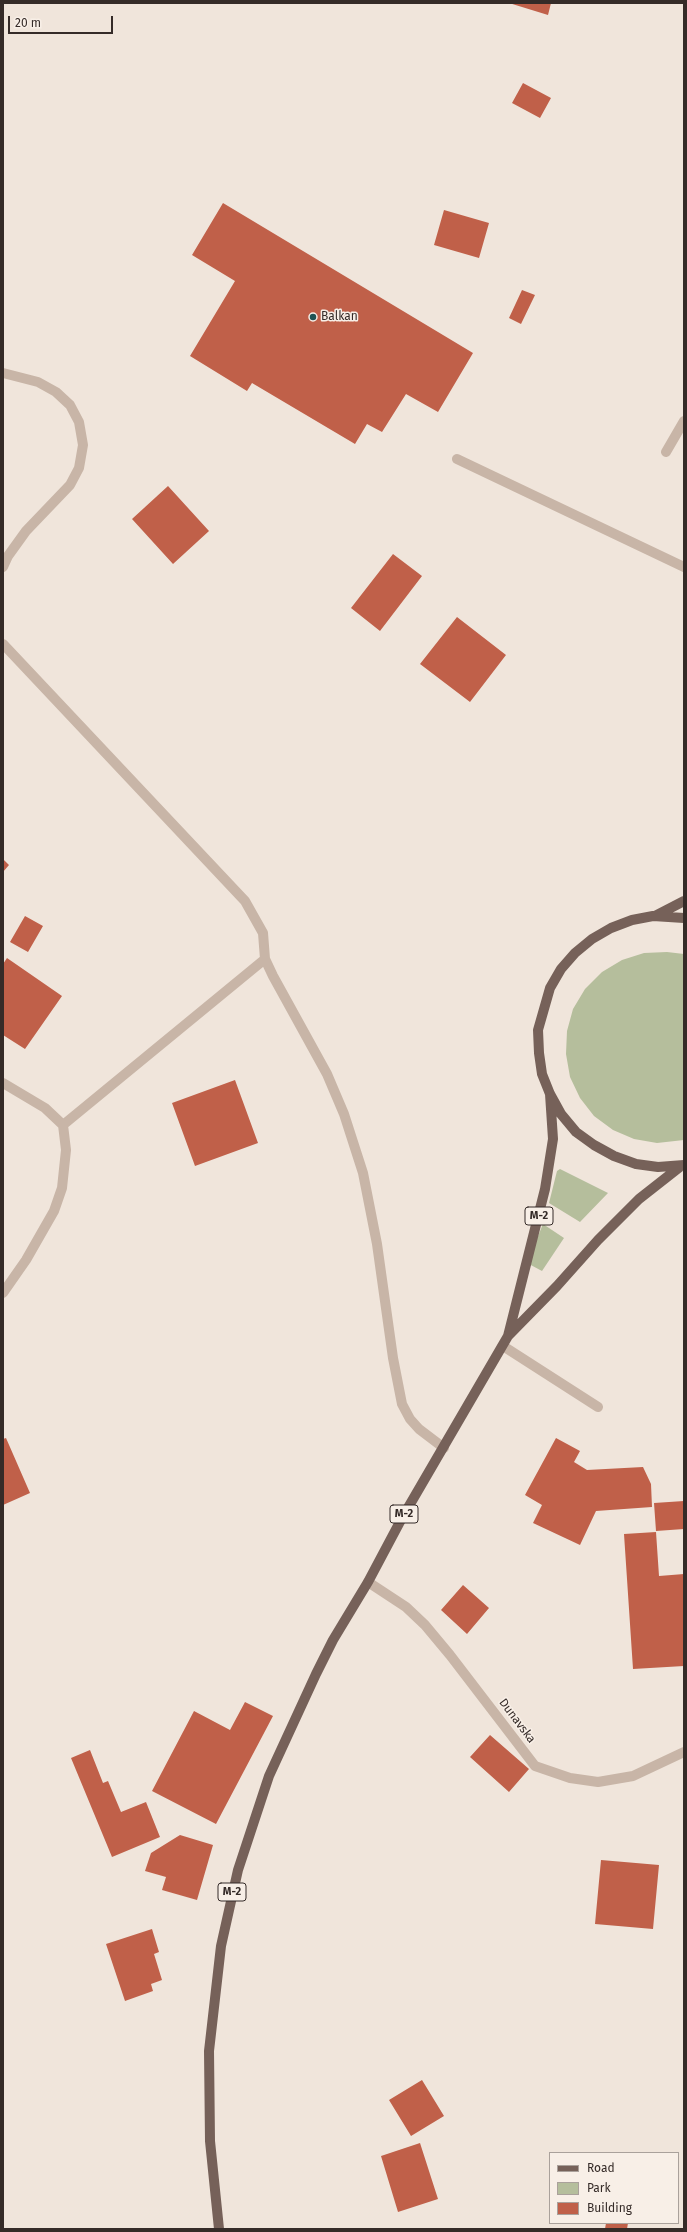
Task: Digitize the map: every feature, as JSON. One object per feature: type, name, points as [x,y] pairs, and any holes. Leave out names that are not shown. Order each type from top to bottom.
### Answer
[{"type":"main road","name":"M-2","points":[[653,916],[684,901]]},
{"type":"main road","name":"M-2","points":[[682,1165],[658,1167],[636,1164],[614,1156],[594,1146],[576,1132],[561,1114],[550,1094],[542,1074],[538,1053],[538,1030],[550,988],[561,970],[575,953],[592,939],[611,928],[632,920],[653,916],[684,918]]},
{"type":"main road","name":"M-2","points":[[219,2229],[210,2141],[209,2051],[216,1975],[231,1899],[252,1823],[278,1756],[333,1640],[368,1582],[402,1518],[508,1336],[542,1207],[553,1139],[550,1094]]},
{"type":"main road","name":"M-2","points":[[508,1336],[639,1199],[682,1165]]},
{"type":"street","points":[[3,372],[38,382],[56,392],[70,405],[79,422],[83,445],[79,468],[70,485],[26,531],[8,556],[3,567]]},
{"type":"street","points":[[666,452],[684,421]]},
{"type":"street","points":[[457,459],[684,567]]},
{"type":"street","points":[[3,644],[245,901],[263,933],[265,959],[327,1074],[344,1114],[363,1173],[377,1244],[393,1358],[402,1404],[410,1419],[419,1429],[444,1448]]},
{"type":"street","points":[[63,1125],[265,959]]},
{"type":"street","points":[[3,1083],[45,1108],[63,1125],[66,1150],[62,1188],[54,1211],[26,1260],[3,1293]]},
{"type":"street","points":[[503,1346],[598,1407]]},
{"type":"street","name":"Dunavska","points":[[368,1582],[406,1607],[425,1625],[450,1655],[535,1766],[570,1778],[598,1782],[633,1776],[684,1752]]},
{"type":"green space","points":[[667,952],[684,954],[684,1140],[657,1143],[634,1139],[613,1130],[594,1116],[580,1098],[570,1077],[566,1054],[567,1031],[573,1009],[585,989],[602,972],[622,960],[644,953]]},
{"type":"green space","points":[[560,1169],[608,1193],[580,1222],[549,1203],[557,1171]]},
{"type":"green space","points":[[543,1224],[564,1238],[542,1271],[527,1263]]},
{"type":"building","points":[[509,3],[551,3],[548,15]]},
{"type":"building","points":[[523,83],[551,98],[540,118],[512,103]]},
{"type":"building","name":"Balkan","points":[[223,203],[473,353],[438,412],[406,394],[382,432],[367,424],[355,444],[252,383],[247,391],[190,356],[235,281],[192,255]]},
{"type":"building","points":[[444,210],[489,223],[479,258],[434,245]]},
{"type":"building","points":[[522,290],[535,295],[521,324],[509,318]]},
{"type":"building","points":[[168,486],[209,531],[173,564],[132,519]]},
{"type":"building","points":[[393,554],[422,576],[380,631],[351,608]]},
{"type":"building","points":[[457,617],[506,655],[470,702],[420,664]]},
{"type":"building","points":[[3,859],[9,865],[3,872]]},
{"type":"building","points":[[25,916],[43,926],[28,952],[10,942]]},
{"type":"building","points":[[7,958],[62,996],[25,1049],[3,1035],[3,964]]},
{"type":"building","points":[[235,1080],[258,1143],[195,1166],[172,1103]]},
{"type":"building","points":[[6,1438],[30,1493],[3,1505],[3,1439]]},
{"type":"building","points":[[556,1438],[580,1451],[574,1462],[587,1470],[643,1467],[651,1484],[652,1507],[596,1511],[580,1545],[533,1523],[542,1505],[525,1495]]},
{"type":"building","points":[[684,1501],[684,1529],[656,1531],[654,1503]]},
{"type":"building","points":[[656,1532],[659,1576],[684,1574],[684,1666],[633,1669],[624,1534]]},
{"type":"building","points":[[463,1585],[489,1608],[467,1634],[441,1610]]},
{"type":"building","points":[[245,1702],[273,1716],[216,1824],[152,1791],[194,1711],[230,1730]]},
{"type":"building","points":[[490,1735],[529,1769],[509,1792],[470,1757]]},
{"type":"building","points":[[90,1750],[103,1783],[108,1781],[121,1812],[146,1802],[160,1837],[112,1857],[71,1758]]},
{"type":"building","points":[[180,1835],[213,1845],[197,1900],[162,1890],[166,1877],[145,1871],[151,1853]]},
{"type":"building","points":[[601,1860],[659,1865],[653,1929],[595,1924]]},
{"type":"building","points":[[152,1929],[159,1952],[154,1954],[162,1980],[151,1984],[153,1991],[125,2001],[106,1944]]},
{"type":"building","points":[[422,2080],[444,2116],[411,2136],[389,2100]]},
{"type":"building","points":[[420,2143],[438,2199],[398,2212],[381,2156]]},
{"type":"building","points":[[606,2224],[628,2224],[627,2229],[605,2229]]},
{"type":"place","name":"Balkan","points":[[313,317]]}]
